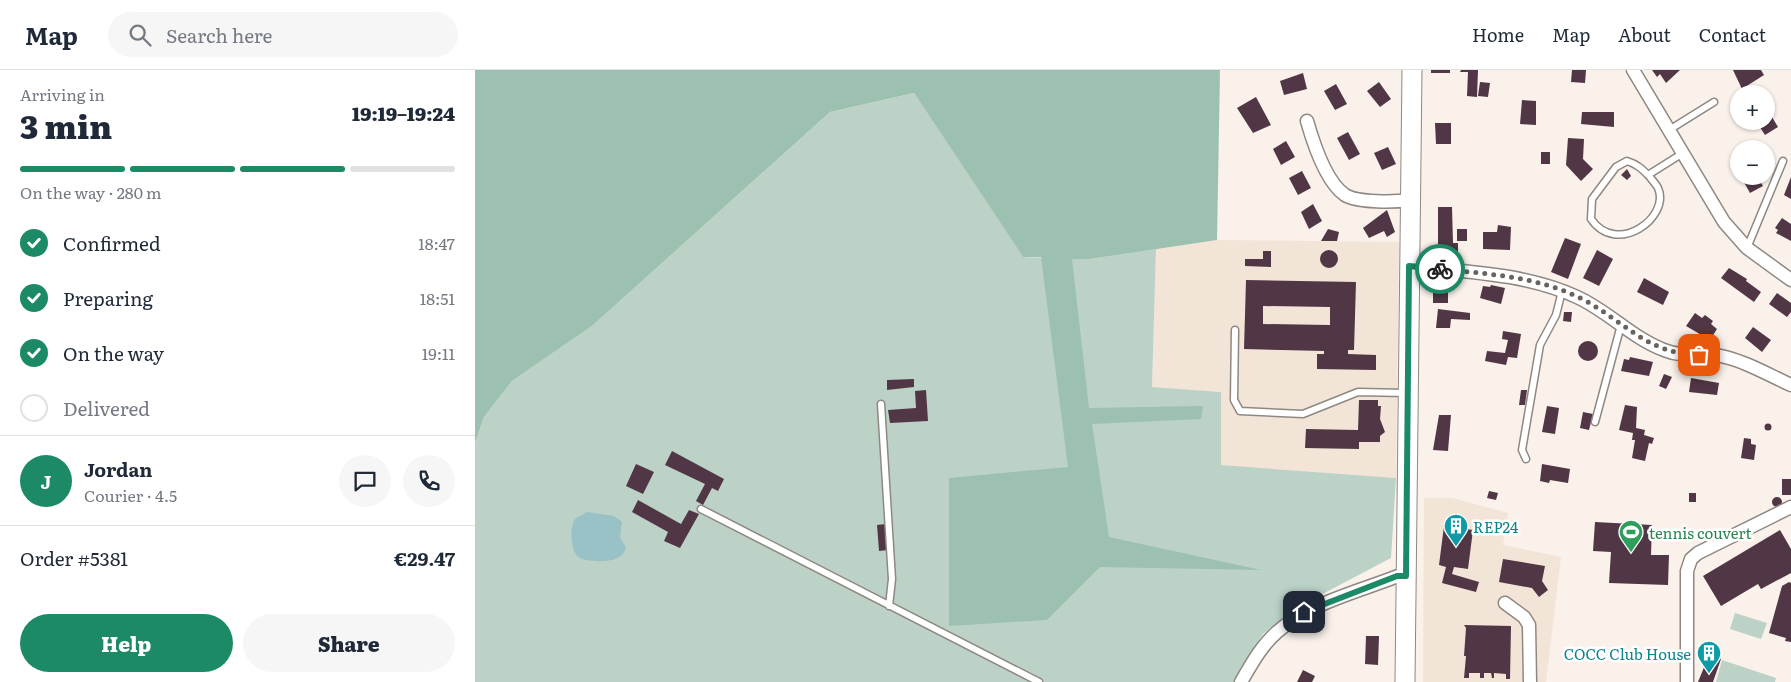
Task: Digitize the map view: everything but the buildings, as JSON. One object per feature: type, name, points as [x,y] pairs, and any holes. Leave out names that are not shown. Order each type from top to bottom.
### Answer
[{"type":"main road","points":[[1405,682],[1412,70]]},
{"type":"street","points":[[1633,70],[1724,222],[1747,248],[1791,280]]},
{"type":"street","points":[[1307,121],[1315,147],[1333,181],[1345,194],[1364,199],[1410,200]]},
{"type":"street","points":[[1409,266],[1515,278],[1562,291],[1578,297],[1647,342],[1665,351],[1679,355],[1730,358],[1791,385]]},
{"type":"street","points":[[1687,682],[1687,571],[1691,559],[1698,553],[1791,507]]},
{"type":"street","points":[[1241,682],[1254,659],[1276,633],[1304,612],[1397,576],[1406,576]]},
{"type":"street","points":[[1505,603],[1524,617],[1529,625],[1530,682]]},
{"type":"lane","points":[[1669,130],[1714,102]]},
{"type":"lane","points":[[1648,175],[1683,153]]},
{"type":"lane","points":[[1627,161],[1639,166],[1648,175],[1658,187],[1660,202],[1646,223],[1635,231],[1620,236],[1611,235],[1595,225],[1590,211],[1592,199],[1616,167],[1627,161]]},
{"type":"lane","points":[[1747,248],[1783,161]]},
{"type":"lane","points":[[1526,459],[1523,450],[1540,344],[1555,315],[1562,291]]},
{"type":"lane","points":[[1595,422],[1621,324]]},
{"type":"lane","points":[[1235,330],[1234,400],[1240,411],[1303,414],[1358,392],[1407,393]]},
{"type":"lane","points":[[881,404],[892,579],[889,606]]},
{"type":"lane","points":[[701,509],[1039,682]]},
{"type":"shaded area","points":[[1217,240],[1399,242],[1396,478],[1221,465],[1221,392],[1152,387],[1156,249]]},
{"type":"shaded area","points":[[1424,498],[1452,498],[1508,513],[1503,545],[1561,557],[1546,682],[1423,682]]},
{"type":"green space","points":[[475,70],[1220,70],[1217,240],[1090,259],[1072,259],[1089,408],[1203,406],[1201,419],[1092,424],[1109,537],[1261,570],[1100,567],[1047,620],[949,626],[949,478],[1068,467],[1041,257],[1023,257],[914,93],[830,112],[592,326],[512,381],[484,417],[475,443]]},
{"type":"green space","points":[[914,93],[1023,257],[1090,259],[1156,249],[1152,387],[1221,392],[1221,465],[1396,478],[1391,558],[1292,610],[1263,634],[1234,682],[475,682],[475,443],[484,417],[512,381],[592,326],[830,112]]},
{"type":"green space","points":[[1735,613],[1767,623],[1761,639],[1730,629]]},
{"type":"green space","points":[[1722,660],[1776,678],[1775,682],[1716,682]]},
{"type":"water","points":[[587,512],[614,516],[622,522],[620,537],[626,548],[621,556],[612,560],[598,561],[583,559],[577,555],[572,545],[572,526],[576,518]]},
{"type":"way so far","points":[[1440,269],[1515,278],[1543,284],[1578,297],[1647,342],[1665,351],[1679,355],[1699,355]]},
{"type":"place","name":"REP24","points":[[1456,547]]},
{"type":"place","name":"tennis couvert","points":[[1631,553]]},
{"type":"place","name":"COCC Club House","points":[[1709,674]]},
{"type":"route","points":[[1304,612],[1397,576],[1406,576],[1409,266],[1440,269]]}]
